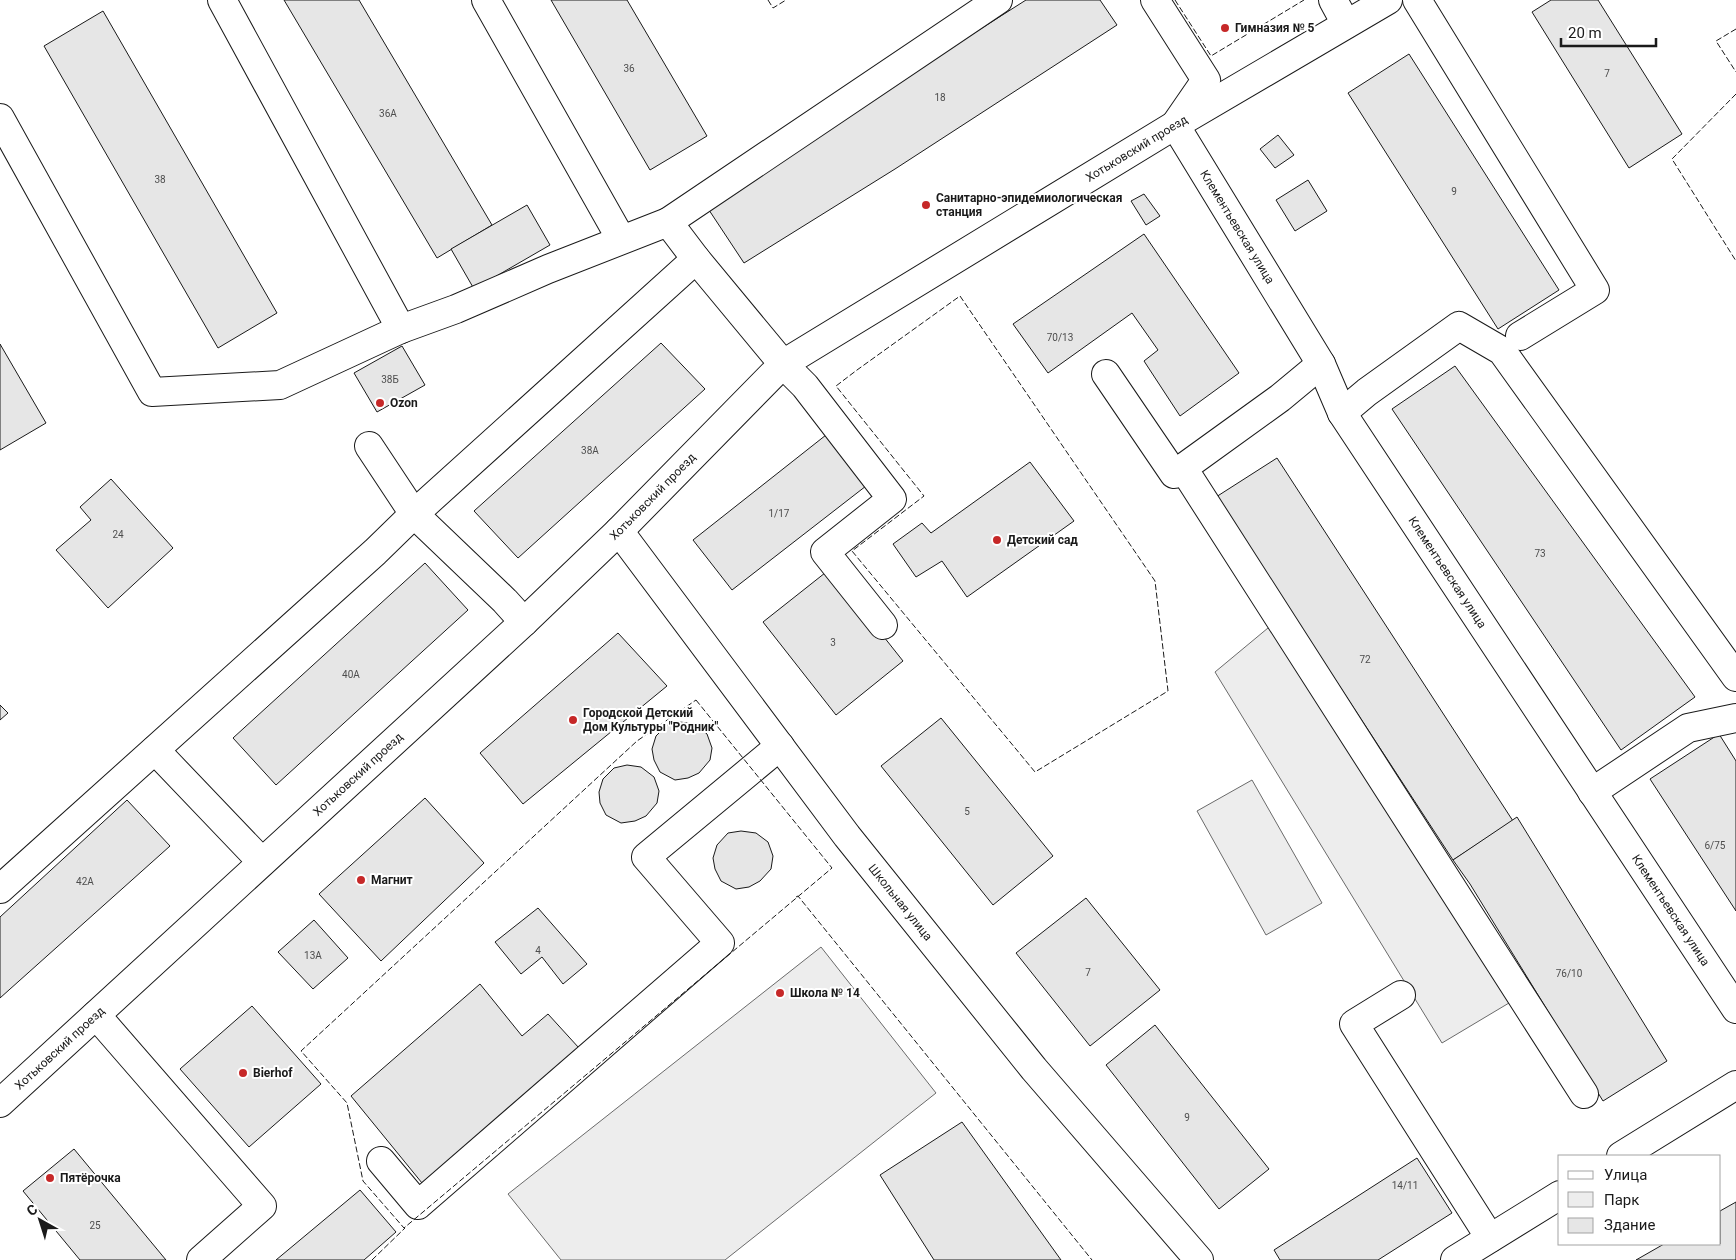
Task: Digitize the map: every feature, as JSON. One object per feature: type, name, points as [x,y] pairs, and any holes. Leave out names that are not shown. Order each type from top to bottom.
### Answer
[{"type":"main road","points":[[222,0],[401,329]]},
{"type":"main road","points":[[486,0],[621,239]]},
{"type":"main road","points":[[0,118],[152,392],[280,385],[401,329],[456,309],[621,239],[668,222],[998,0]]},
{"type":"main road","points":[[1154,0],[1206,80],[1175,125]]},
{"type":"main road","points":[[1333,0],[1346,24]]},
{"type":"main road","name":"Хотьковский проезд","points":[[1,1101],[524,622],[619,532],[783,364],[1175,125],[1388,0]]},
{"type":"main road","points":[[1417,0],[1595,290],[1520,336]]},
{"type":"main road","name":"Клементьевская улица","points":[[1175,125],[1321,364],[1342,413],[1736,1009]]},
{"type":"main road","points":[[668,222],[696,259],[783,364],[805,386],[892,499],[825,552],[883,625]]},
{"type":"main road","points":[[0,889],[375,552],[414,514],[696,259]]},
{"type":"main road","points":[[1342,413],[1367,392],[1460,326],[1502,351],[1736,677]]},
{"type":"main road","points":[[1106,374],[1174,474],[1280,398],[1321,364]]},
{"type":"main road","points":[[369,446],[414,514],[505,601],[524,622]]},
{"type":"main road","points":[[1183,468],[1584,1094]]},
{"type":"main road","name":"Школьная улица","points":[[619,532],[847,836],[1034,1069],[1199,1260]]},
{"type":"main road","points":[[1592,792],[1688,728],[1736,718]]},
{"type":"main road","points":[[381,1161],[418,1205],[720,942],[646,857],[780,746]]},
{"type":"main road","points":[[155,750],[262,862]]},
{"type":"main road","points":[[1401,995],[1354,1024],[1490,1238]]},
{"type":"main road","points":[[96,1015],[262,1206],[201,1260]]},
{"type":"main road","points":[[1624,1155],[1735,1087]]},
{"type":"main road","points":[[1455,1260],[1558,1196]]},
{"type":"green space","points":[[1274,623],[1514,1000],[1442,1043],[1215,672]]},
{"type":"green space","points":[[1252,780],[1322,903],[1266,935],[1197,811]]},
{"type":"green space","points":[[821,947],[936,1093],[725,1260],[561,1260],[508,1194]]},
{"type":"building","points":[[284,0],[359,0],[492,225],[437,258]]},
{"type":"building","points":[[551,0],[627,0],[707,136],[650,170]]},
{"type":"building","points":[[1026,0],[1100,0],[1117,25],[895,169],[744,263],[705,204]]},
{"type":"building","points":[[1551,0],[1598,0],[1682,134],[1629,168],[1532,12]]},
{"type":"building","points":[[103,11],[277,313],[218,348],[44,46]]},
{"type":"building","points":[[1409,54],[1559,290],[1498,329],[1348,93]]},
{"type":"building","points":[[1278,135],[1294,155],[1275,168],[1260,149]]},
{"type":"building","points":[[1308,180],[1327,211],[1295,231],[1276,200]]},
{"type":"building","points":[[1144,194],[1160,216],[1146,225],[1131,201]]},
{"type":"building","points":[[527,205],[550,245],[474,289],[451,249]]},
{"type":"building","points":[[1144,234],[1239,373],[1180,416],[1144,361],[1158,350],[1132,313],[1048,373],[1013,324]]},
{"type":"building","points":[[661,343],[705,389],[518,558],[474,511]]},
{"type":"building","points":[[0,344],[46,423],[0,450]]},
{"type":"building","points":[[402,346],[425,385],[377,412],[354,373]]},
{"type":"building","points":[[1455,366],[1695,697],[1621,750],[1392,409]]},
{"type":"building","points":[[826,435],[866,486],[732,590],[693,540]]},
{"type":"building","points":[[1277,458],[1513,821],[1453,860],[1216,497]]},
{"type":"building","points":[[1030,462],[1074,521],[967,597],[942,561],[916,577],[893,544],[922,523],[931,533]]},
{"type":"building","points":[[111,479],[173,548],[108,608],[56,550],[91,520],[80,507]]},
{"type":"building","points":[[425,563],[468,610],[276,785],[233,738]]},
{"type":"building","points":[[830,569],[903,661],[836,715],[763,622]]},
{"type":"building","name":"Городской Детский Дом Культуры \"Родник\"","points":[[618,633],[667,686],[523,804],[480,753]]},
{"type":"building","points":[[0,705],[8,713],[0,720]]},
{"type":"building","points":[[941,718],[1053,856],[993,905],[881,766]]},
{"type":"building","points":[[680,722],[695,724],[707,734],[712,748],[710,760],[699,773],[688,778],[675,780],[660,772],[654,760],[652,749],[656,736],[667,725]]},
{"type":"building","points":[[1719,734],[1736,761],[1736,911],[1650,779]]},
{"type":"building","points":[[627,765],[641,767],[654,777],[659,791],[657,803],[646,816],[635,821],[621,823],[606,815],[600,803],[599,792],[603,779],[614,768]]},
{"type":"building","points":[[425,798],[484,863],[381,961],[319,894]]},
{"type":"building","points":[[127,800],[170,846],[0,998],[0,917]]},
{"type":"building","points":[[1517,817],[1667,1061],[1603,1101],[1470,884],[1453,860]]},
{"type":"building","points":[[741,831],[756,833],[768,842],[773,856],[771,869],[760,881],[749,887],[736,889],[721,881],[715,869],[713,858],[717,845],[728,833]]},
{"type":"building","points":[[1086,898],[1160,990],[1090,1046],[1016,953]]},
{"type":"building","points":[[538,908],[587,964],[563,984],[542,957],[521,974],[495,942]]},
{"type":"building","points":[[314,920],[348,958],[313,989],[278,952]]},
{"type":"building","points":[[480,984],[522,1036],[548,1014],[579,1048],[422,1183],[351,1096]]},
{"type":"building","points":[[252,1006],[321,1084],[249,1147],[180,1069]]},
{"type":"building","points":[[1155,1025],[1269,1169],[1219,1209],[1106,1065]]},
{"type":"building","points":[[962,1122],[1061,1260],[934,1260],[880,1175]]},
{"type":"building","points":[[74,1149],[166,1260],[80,1260],[23,1191]]},
{"type":"building","points":[[1417,1158],[1452,1213],[1378,1260],[1280,1260],[1274,1250]]},
{"type":"building","points":[[360,1190],[396,1232],[364,1260],[276,1260]]},
{"type":"building","points":[[1736,1202],[1736,1260],[1636,1260],[1662,1245],[1721,1245],[1721,1210]]},
{"type":"fence","points":[[768,0],[773,8],[786,0]]},
{"type":"fence","points":[[1175,0],[1211,56],[1304,0]]},
{"type":"fence","points":[[1736,29],[1716,41],[1736,72]]},
{"type":"fence","points":[[1736,94],[1672,159],[1736,261]]},
{"type":"fence","points":[[960,296],[1155,581],[1168,691],[1035,772],[852,551],[924,496],[836,386],[960,296]]},
{"type":"fence","points":[[696,700],[832,868],[404,1228],[363,1181],[347,1103],[301,1051],[637,741],[696,700]]},
{"type":"fence","points":[[796,897],[798,896],[1092,1260]]},
{"type":"fence","points":[[372,1260],[405,1228]]},
{"type":"place","name":"Гимназия № 5","points":[[1225,28]]},
{"type":"place","name":"Санитарно-эпидемиологическая станция","points":[[926,205]]},
{"type":"place","name":"Ozon","points":[[380,403]]},
{"type":"place","name":"Детский сад","points":[[997,540]]},
{"type":"place","name":"Городской Детский Дом Культуры \"Родник\"","points":[[573,720]]},
{"type":"place","name":"Магнит","points":[[361,880]]},
{"type":"place","name":"Школа № 14","points":[[780,993]]},
{"type":"place","name":"Bierhof","points":[[243,1073]]},
{"type":"place","name":"Пятёрочка","points":[[50,1178]]}]
